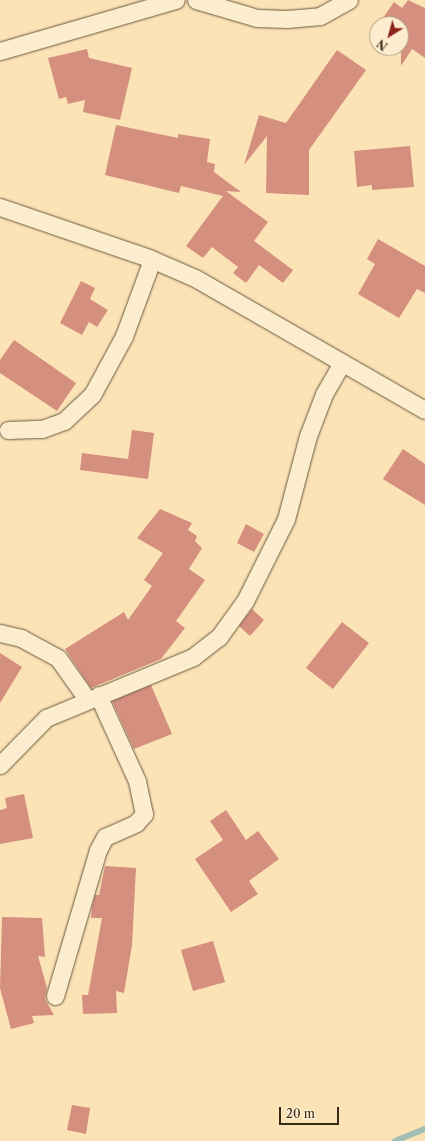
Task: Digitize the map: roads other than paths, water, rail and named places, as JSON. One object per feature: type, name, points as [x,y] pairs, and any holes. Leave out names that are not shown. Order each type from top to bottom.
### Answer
[{"type":"street","points":[[0,50],[176,0]]},
{"type":"street","points":[[196,0],[257,18],[287,20],[320,16],[349,0]]},
{"type":"street","points":[[0,207],[152,260],[197,279],[425,410]]},
{"type":"street","points":[[8,430],[42,429],[64,421],[92,395],[124,336],[152,260]]},
{"type":"street","points":[[0,765],[46,718],[92,697],[193,657],[224,631],[245,601],[286,519],[308,436],[324,394],[342,363]]},
{"type":"street","points":[[0,633],[21,638],[58,658],[92,697],[137,781],[144,814],[136,823],[105,837],[98,850],[55,996]]},
{"type":"waterway","points":[[395,1141],[425,1129]]}]
